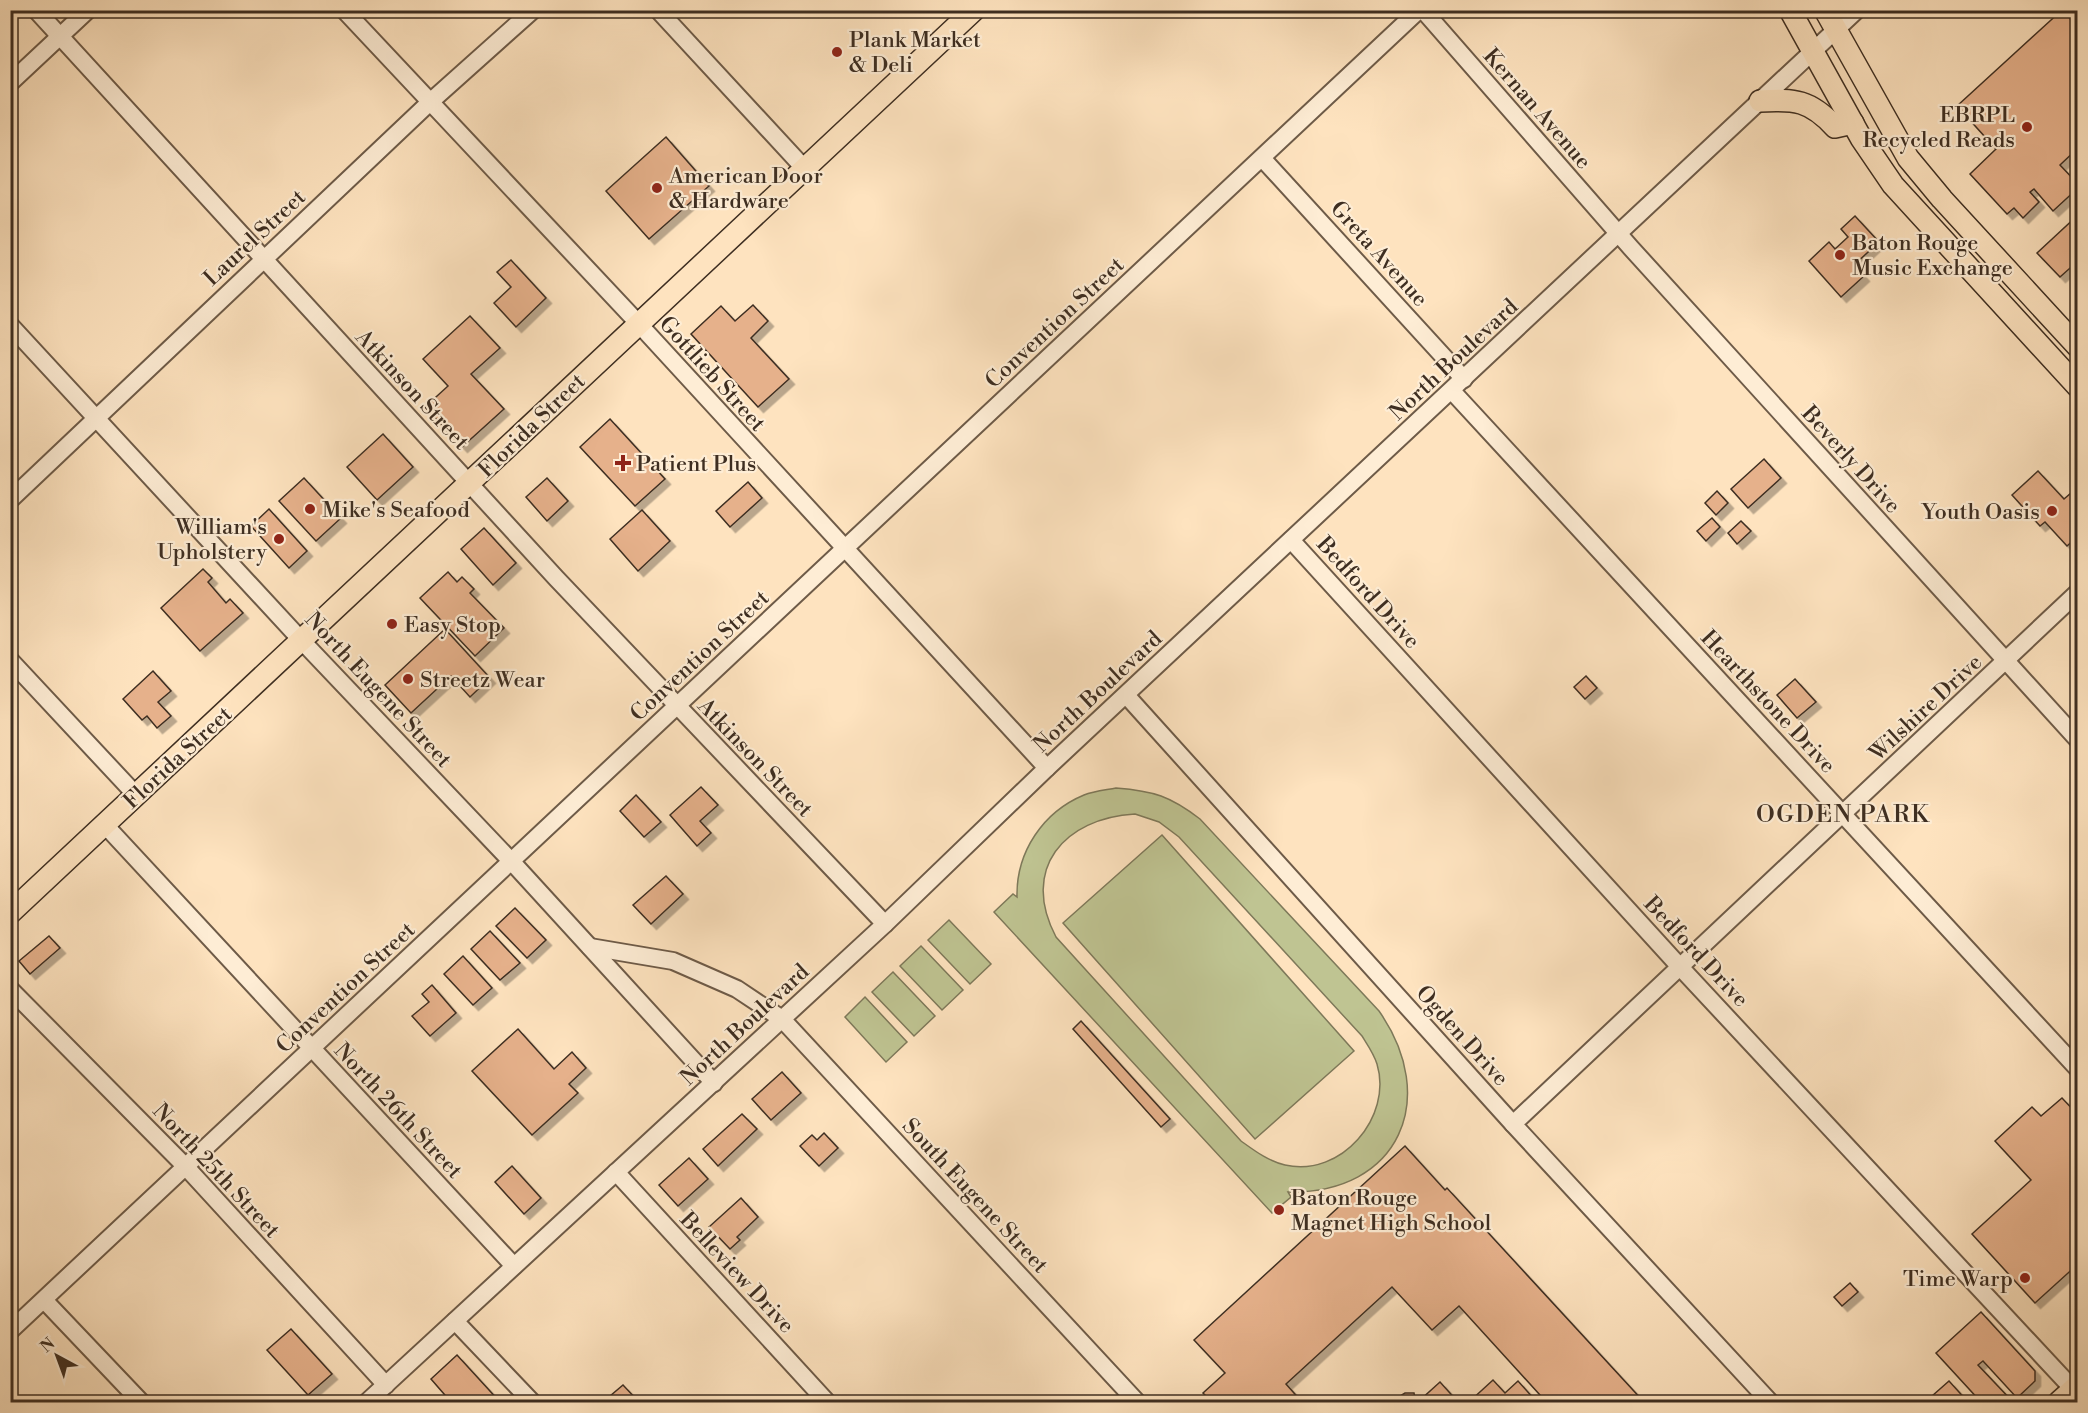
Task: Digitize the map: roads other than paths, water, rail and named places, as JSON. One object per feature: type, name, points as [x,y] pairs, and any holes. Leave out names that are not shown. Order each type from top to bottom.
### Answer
[{"type":"main road","points":[[1790,10],[1853,123],[1893,185],[2078,387]]},
{"type":"main road","points":[[1825,10],[1908,158],[1942,199],[2078,347]]},
{"type":"main road","name":"Florida Street","points":[[10,913],[970,12]]},
{"type":"main road","points":[[1760,101],[1800,102],[1819,111],[1835,127],[1853,123]]},
{"type":"street","name":"Atkinson Street","points":[[36,10],[676,707],[885,924]]},
{"type":"street","points":[[10,83],[88,10]]},
{"type":"street","name":"Gottlieb Street","points":[[344,10],[638,324],[1047,768]]},
{"type":"street","name":"Laurel Street","points":[[10,500],[429,103],[533,10]]},
{"type":"street","points":[[658,10],[804,168]]},
{"type":"street","name":"Convention Street","points":[[10,1331],[1419,10]]},
{"type":"street","name":"Kernan Avenue","points":[[1423,10],[1619,234]]},
{"type":"street","name":"North Boulevard","points":[[367,1402],[885,924],[1047,768],[1857,10]]},
{"type":"street","name":"Greta Avenue","points":[[1262,158],[1458,385]]},
{"type":"street","name":"Beverly Drive","points":[[1619,234],[2078,740]]},
{"type":"street","name":"North Eugene Street","points":[[10,325],[98,417],[302,641],[512,862],[714,1083]]},
{"type":"street","name":"Hearthstone Drive","points":[[1458,385],[1843,814],[2078,1069]]},
{"type":"street","name":"Bedford Drive","points":[[1291,540],[2070,1392]]},
{"type":"street","name":"Wilshire Drive","points":[[1513,1124],[2078,592]]},
{"type":"street","points":[[10,660],[136,795]]},
{"type":"street","name":"Ogden Drive","points":[[1126,695],[1513,1124],[1770,1402]]},
{"type":"street","name":"North 26th Street","points":[[105,825],[311,1050],[514,1266]]},
{"type":"street","name":"South Eugene Street","points":[[590,947],[673,961],[737,989],[782,1019],[1137,1402]]},
{"type":"street","name":"North 25th Street","points":[[10,989],[186,1167],[386,1385]]},
{"type":"street","name":"Belleview Drive","points":[[615,1173],[827,1402]]},
{"type":"street","points":[[45,1300],[141,1402]]},
{"type":"street","points":[[455,1321],[532,1402]]},
{"type":"place","name":"Plank Market & Deli","points":[[837,52]]},
{"type":"place","name":"EBRPL Recycled Reads","points":[[2027,127]]},
{"type":"place","name":"American Door & Hardware","points":[[657,188]]},
{"type":"place","name":"Baton Rouge Music Exchange","points":[[1840,255]]},
{"type":"place","name":"Patient Plus","points":[[623,463]]},
{"type":"place","name":"Mike's Seafood","points":[[310,509]]},
{"type":"place","name":"Youth Oasis","points":[[2052,511]]},
{"type":"place","name":"William's Upholstery","points":[[279,539]]},
{"type":"place","name":"Easy Stop","points":[[392,624]]},
{"type":"place","name":"Streetz Wear","points":[[408,679]]},
{"type":"place","name":"Baton Rouge Magnet High School","points":[[1279,1210]]},
{"type":"place","name":"Time Warp","points":[[2025,1278]]},
{"type":"district","name":"OGDEN PARK","points":[[1843,814]]}]
